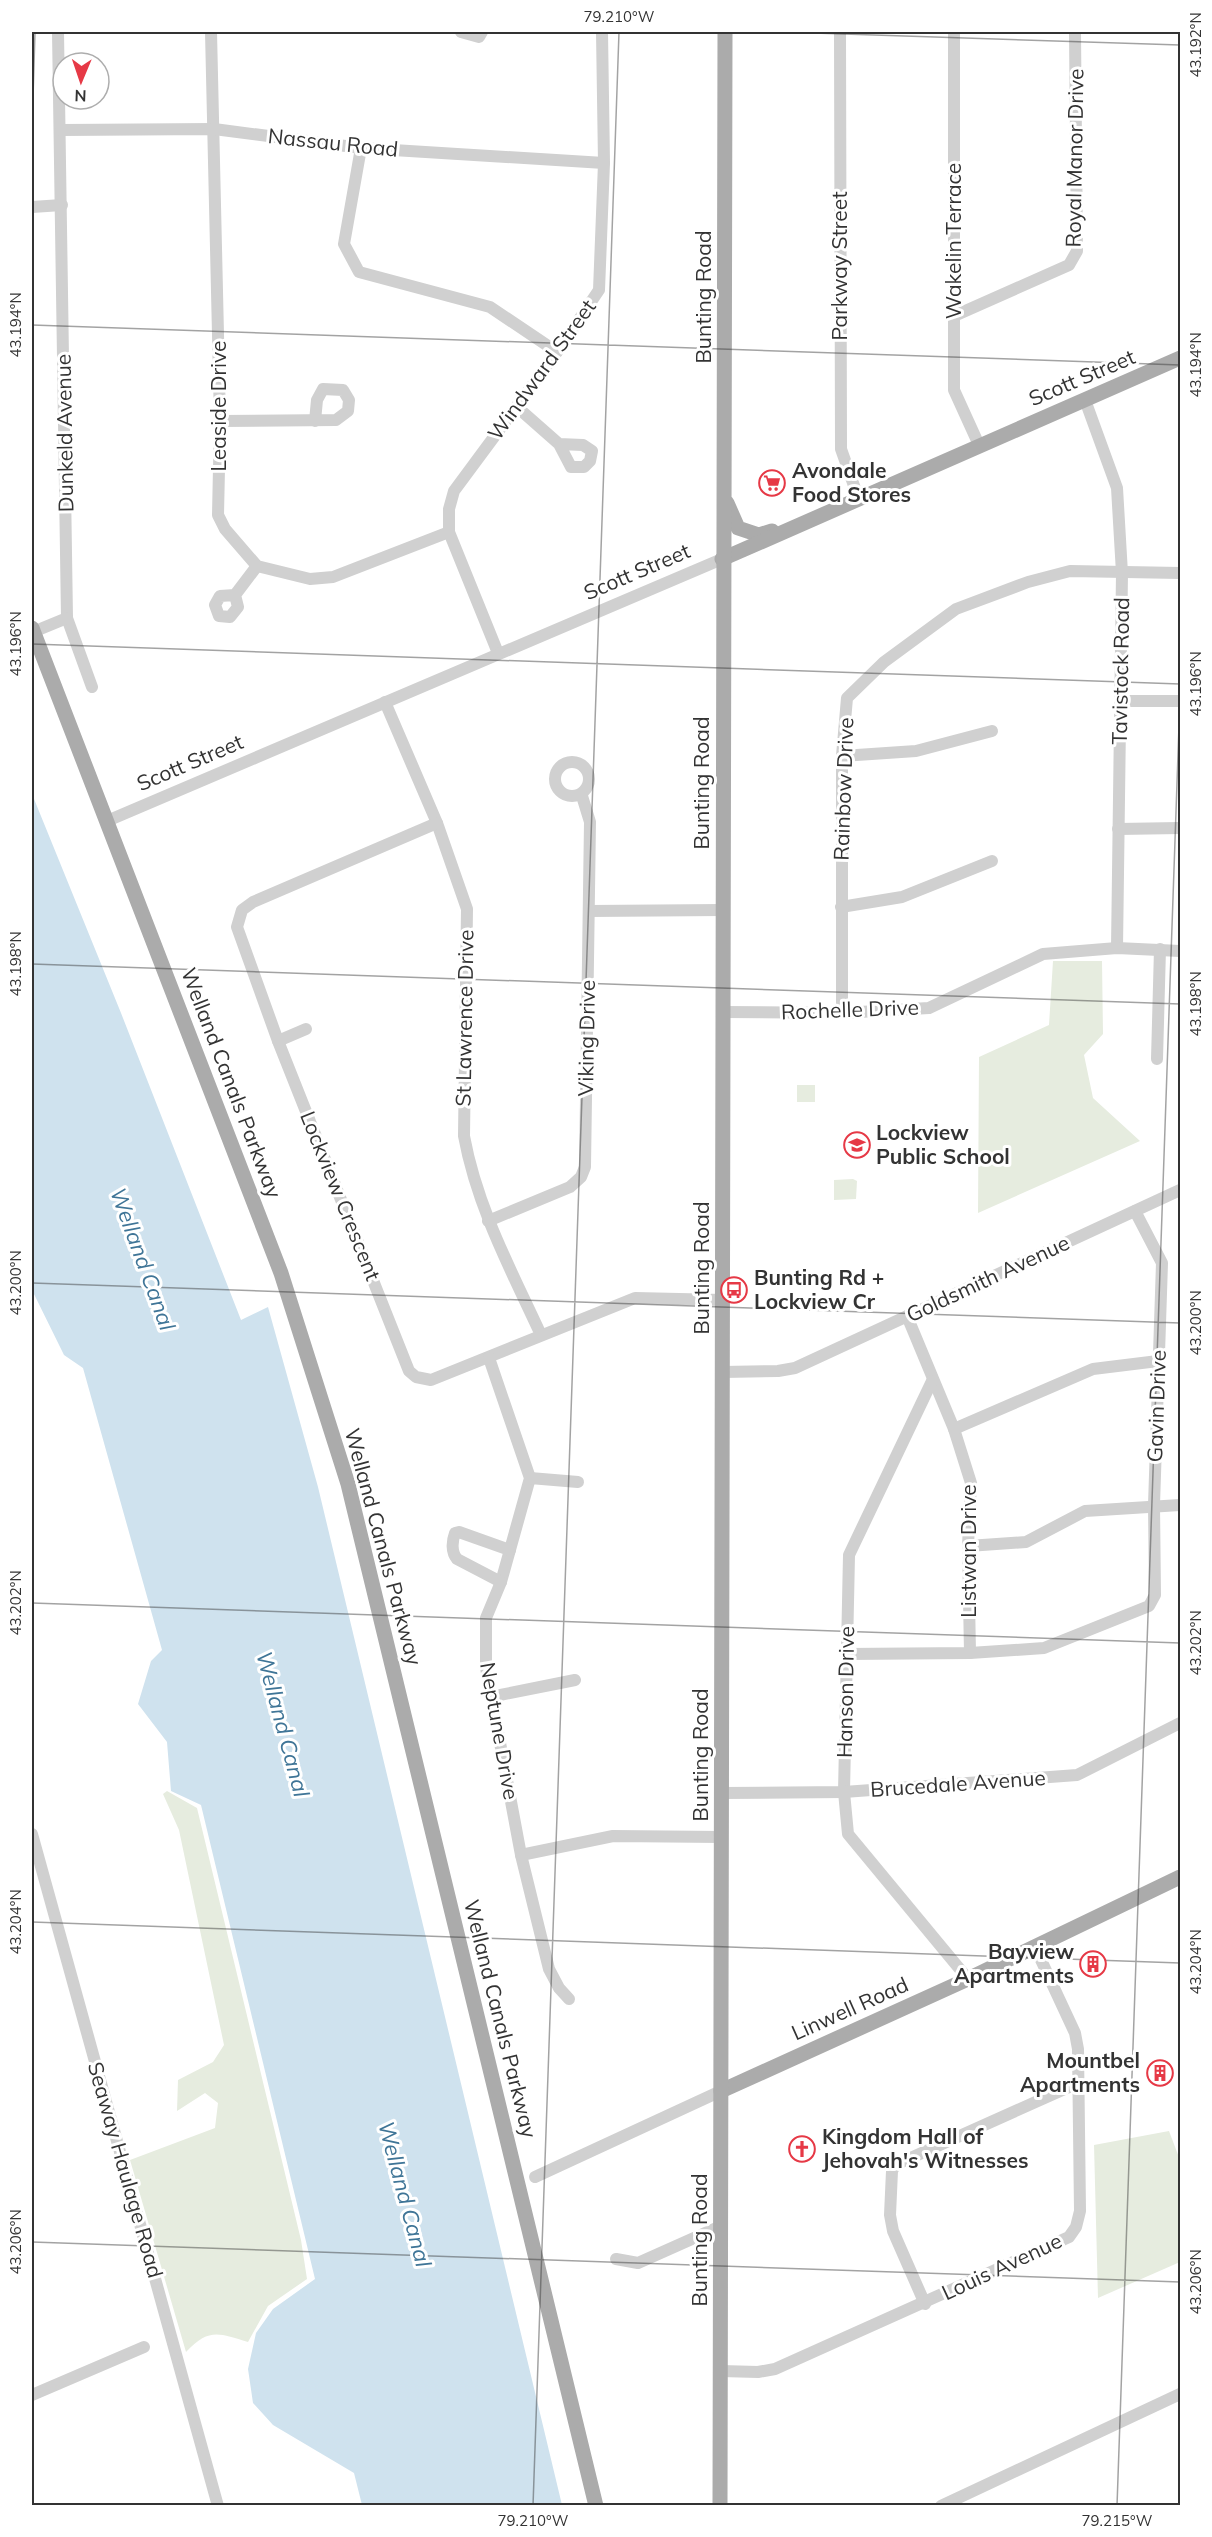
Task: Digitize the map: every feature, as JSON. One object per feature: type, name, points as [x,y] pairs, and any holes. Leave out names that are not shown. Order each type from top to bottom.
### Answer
[{"type":"main road","name":"Bunting Road","points":[[720,2505],[723,1372],[722,559],[725,32]]},
{"type":"main road","name":"Scott Street","points":[[722,559],[858,497],[1180,358]]},
{"type":"main road","points":[[724,497],[738,528],[747,532],[759,535],[798,524]]},
{"type":"main road","name":"Welland Canals Parkway","points":[[32,630],[281,1273],[348,1484],[597,2505]]},
{"type":"main road","name":"Linwell Road","points":[[721,2091],[968,1979],[1180,1877]]},
{"type":"street","name":"Dunkeld Avenue","points":[[58,32],[67,618],[92,687]]},
{"type":"street","name":"Leaside Drive","points":[[211,32],[220,422],[218,515],[225,530],[257,566]]},
{"type":"street","points":[[461,32],[479,38],[482,32]]},
{"type":"street","name":"Windward Street","points":[[498,653],[449,532],[449,509],[454,490],[557,352],[599,290],[604,164],[602,32]]},
{"type":"street","name":"Parkway Street","points":[[840,32],[841,449],[858,497]]},
{"type":"street","name":"Wakelin Terrace","points":[[954,32],[954,390],[979,445]]},
{"type":"street","name":"Royal Manor Drive","points":[[954,316],[1069,265],[1077,251],[1075,32]]},
{"type":"street","name":"Nassau Road","points":[[61,130],[214,129],[361,148],[604,164]]},
{"type":"street","points":[[361,148],[344,244],[359,272],[490,307],[557,352]]},
{"type":"street","points":[[32,207],[62,205]]},
{"type":"street","name":"Tavistock Road","points":[[1085,400],[1117,488],[1122,573],[1117,948]]},
{"type":"street","points":[[517,407],[559,444]]},
{"type":"street","points":[[220,422],[315,421]]},
{"type":"street","points":[[234,595],[257,566],[310,579],[333,577],[449,532]]},
{"type":"street","name":"Scott Street","points":[[107,821],[722,559]]},
{"type":"street","name":"Rainbow Drive","points":[[842,1013],[842,756],[847,698],[884,662],[956,609],[1028,582],[1070,571],[1180,573]]},
{"type":"street","points":[[32,630],[67,618]]},
{"type":"street","points":[[1120,701],[1180,701]]},
{"type":"street","name":"St Lawrence Drive","points":[[385,702],[437,824],[467,909],[464,1136],[471,1173],[488,1221],[541,1335]]},
{"type":"street","points":[[842,756],[916,751],[992,731]]},
{"type":"street","name":"Viking Drive","points":[[488,1221],[570,1187],[581,1177],[585,1167],[590,822],[582,796]]},
{"type":"street","name":"Lockview Crescent","points":[[437,824],[253,902],[242,910],[237,927],[238,936],[278,1041],[409,1371],[416,1377],[432,1380],[635,1298],[723,1300]]},
{"type":"street","points":[[1118,829],[1180,828]]},
{"type":"street","points":[[841,907],[902,897],[992,861]]},
{"type":"street","points":[[589,911],[723,910]]},
{"type":"street","name":"Rochelle Drive","points":[[723,1012],[842,1013],[929,1008],[1043,954],[1117,948],[1180,951]]},
{"type":"street","points":[[1157,1059],[1160,949]]},
{"type":"street","points":[[278,1041],[306,1029]]},
{"type":"street","name":"Goldsmith Avenue","points":[[723,1372],[778,1371],[795,1368],[1180,1190]]},
{"type":"street","name":"Gavin Drive","points":[[970,1653],[1044,1648],[1149,1606],[1155,1595],[1154,1504],[1162,1263],[1135,1211]]},
{"type":"street","name":"Listwan Drive","points":[[907,1317],[954,1429],[971,1483],[968,1546],[970,1653]]},
{"type":"street","points":[[489,1358],[530,1478],[578,1482]]},
{"type":"street","points":[[954,1429],[1093,1369],[1158,1361]]},
{"type":"street","name":"Hanson Drive","points":[[932,1381],[849,1555],[844,1792],[848,1834],[968,1979]]},
{"type":"street","name":"Neptune Drive","points":[[530,1478],[501,1582],[486,1618],[486,1668],[521,1855],[549,1969],[559,1988],[569,1999]]},
{"type":"street","points":[[968,1546],[1026,1542],[1085,1511],[1154,1504],[1180,1505]]},
{"type":"street","points":[[501,1582],[457,1559],[453,1554],[453,1539],[455,1533],[459,1532],[510,1550]]},
{"type":"street","points":[[846,1654],[970,1653]]},
{"type":"street","points":[[490,1698],[575,1680]]},
{"type":"street","name":"Brucedale Avenue","points":[[722,1793],[844,1792],[1077,1775],[1180,1723]]},
{"type":"street","name":"Seaway Haulage Road","points":[[32,1834],[218,2505]]},
{"type":"street","points":[[521,1855],[613,1836],[722,1837]]},
{"type":"street","name":"Louis Avenue","points":[[721,2371],[759,2372],[774,2368],[925,2304],[1069,2237],[1076,2227],[1080,2211],[1075,2033],[1035,1947]]},
{"type":"street","points":[[925,2304],[893,2231],[890,2215],[892,2171],[896,2165],[1078,2083]]},
{"type":"street","name":"Linwell Road","points":[[535,2177],[721,2091]]},
{"type":"street","points":[[616,2259],[638,2263],[721,2226]]},
{"type":"street","points":[[32,2395],[144,2346]]},
{"type":"street","points":[[941,2505],[1180,2394]]},
{"type":"shaded area","points":[[1053,961],[1102,961],[1103,1034],[1084,1055],[1093,1098],[1140,1141],[978,1213],[979,1057],[1049,1025]]},
{"type":"shaded area","points":[[797,1085],[815,1085],[815,1102],[797,1102]]},
{"type":"shaded area","points":[[853,1179],[857,1181],[856,1199],[834,1200],[834,1180]]},
{"type":"shaded area","points":[[167,1791],[197,1808],[301,2240],[307,2279],[268,2306],[248,2342],[229,2336],[214,2335],[201,2339],[186,2352],[130,2160],[215,2128],[218,2103],[205,2093],[177,2111],[178,2080],[213,2062],[224,2045],[179,1830],[163,1794]]},
{"type":"shaded area","points":[[1169,2131],[1180,2160],[1180,2262],[1098,2298],[1094,2145]]},
{"type":"water","name":"Welland Canal","points":[[32,794],[121,1013],[241,1320],[268,1307],[318,1487],[562,2505],[362,2505],[354,2473],[273,2425],[253,2403],[248,2369],[256,2333],[273,2309],[315,2279],[201,1805],[171,1791],[167,1742],[138,1704],[151,1661],[162,1650],[83,1368],[64,1355],[32,1290]]},
{"type":"place","name":"Avondale Food Stores","points":[[772,483]]},
{"type":"place","name":"Lockview Public School","points":[[857,1145]]},
{"type":"place","name":"Bunting Rd + Lockview Cr","points":[[734,1290]]},
{"type":"place","name":"Bayview Apartments","points":[[1093,1964]]},
{"type":"place","name":"Mountbel Apartments","points":[[1160,2073]]},
{"type":"place","name":"Kingdom Hall of Jehovah's Witnesses","points":[[802,2149]]}]
